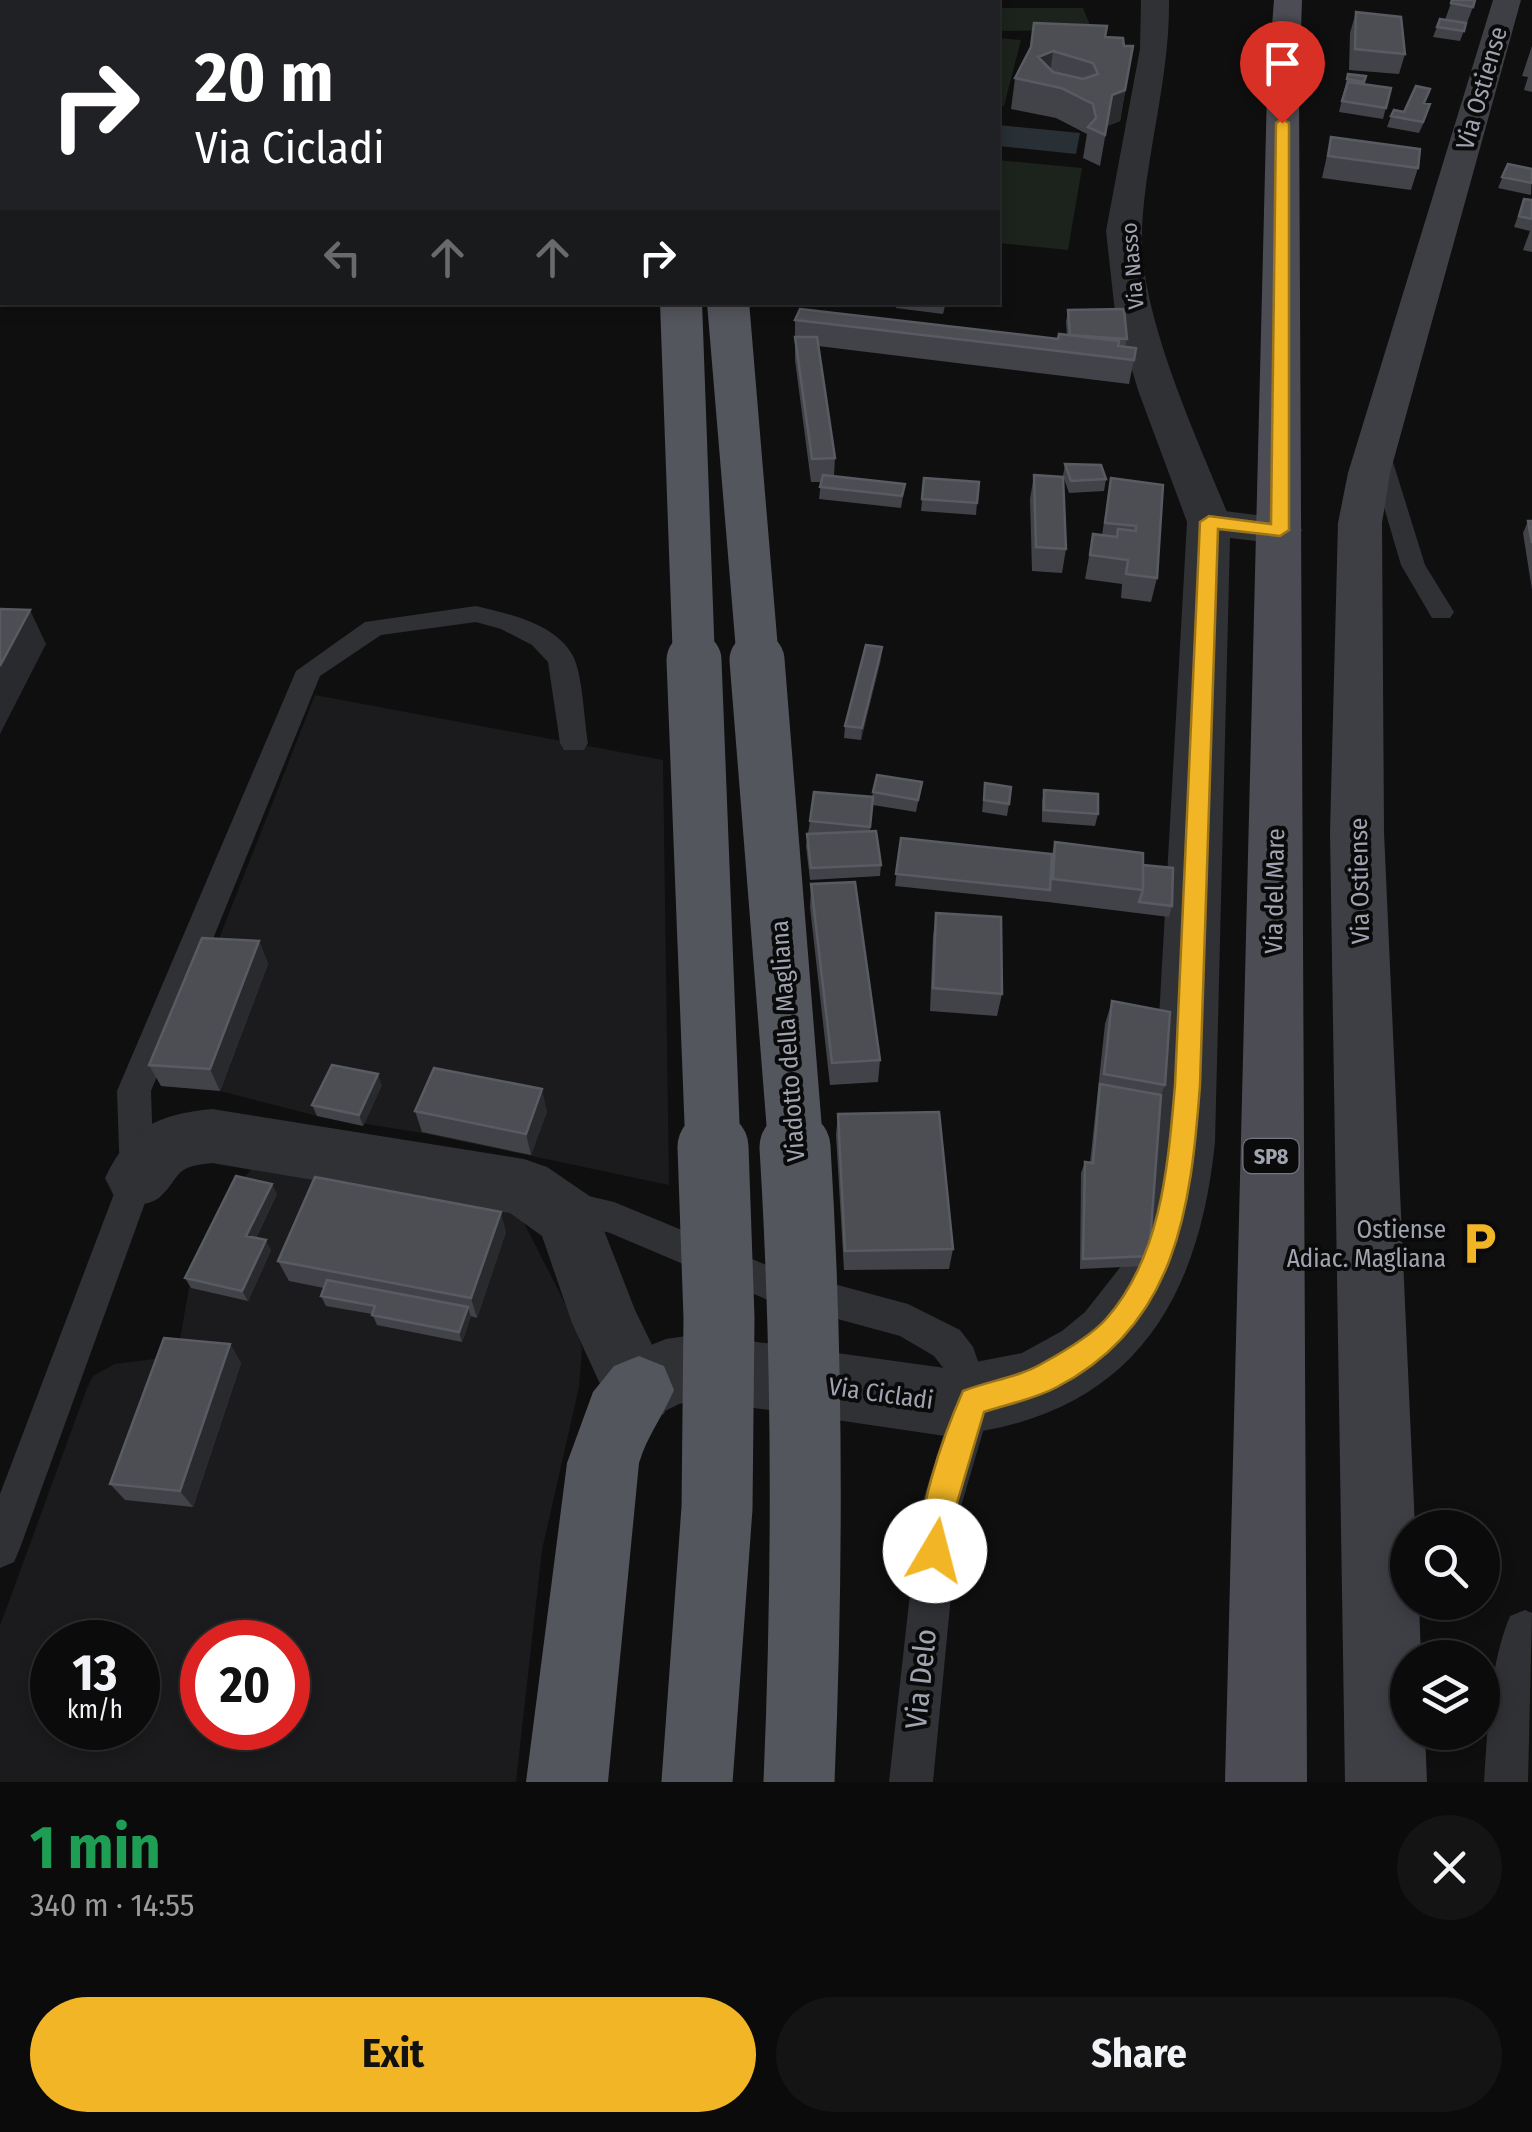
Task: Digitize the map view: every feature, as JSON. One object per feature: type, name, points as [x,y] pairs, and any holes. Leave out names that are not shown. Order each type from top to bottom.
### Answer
[{"type":"highway","points":[[681,305],[719,1318],[717,1508],[697,1782]]},
{"type":"highway","name":"Viadotto della Magliana","points":[[728,305],[777,881],[806,1326],[807,1628],[799,1782]]},
{"type":"highway","points":[[567,1782],[602,1463],[618,1417],[639,1390]]},
{"type":"main road","name":"Via del Mare","points":[[1266,1782],[1283,91],[1288,0]]},
{"type":"main road","name":"Via Ostiense","points":[[1386,1782],[1357,832],[1360,523],[1377,446],[1507,0]]},
{"type":"street","name":"Via Nasso","points":[[1156,0],[1155,49],[1124,231],[1134,312],[1158,390],[1209,522]]},
{"type":"street","points":[[1209,522],[1280,530]]},
{"type":"street","name":"Via Cicladi","points":[[639,1390],[666,1373],[700,1368],[945,1402],[973,1401],[1048,1377],[1114,1331],[1147,1285],[1169,1222],[1182,1151],[1188,1085],[1209,522]]},
{"type":"street","points":[[136,1178],[156,1152],[171,1143],[212,1136],[524,1187],[568,1218],[577,1234],[606,1323],[639,1390]]},
{"type":"lane","points":[[1377,446],[1413,565],[1442,612]]},
{"type":"lane","points":[[0,1548],[136,1178],[134,1092],[309,672],[374,628],[476,614],[541,639],[561,659],[574,743]]},
{"type":"lane","points":[[552,1204],[614,1218],[768,1283],[908,1321],[948,1344],[964,1370],[973,1401]]},
{"type":"lane","name":"Via Delo","points":[[910,1782],[939,1513],[973,1401]]},
{"type":"lane","points":[[1506,1782],[1511,1714],[1524,1631]]},
{"type":"shaded area","points":[[1000,8],[1083,8],[1092,30],[1000,31]]},
{"type":"shaded area","points":[[1000,38],[1021,40],[1004,106],[1000,105]]},
{"type":"shaded area","points":[[1000,125],[1080,133],[1076,154],[1000,146]]},
{"type":"shaded area","points":[[1000,160],[1082,168],[1068,250],[1000,243]]},
{"type":"shaded area","points":[[315,695],[663,760],[669,1185],[422,1133],[317,1116],[220,1091],[161,1086]]},
{"type":"shaded area","points":[[278,1161],[519,1213],[575,1323],[582,1349],[579,1387],[542,1550],[516,1782],[0,1782],[0,1626],[87,1388],[93,1376],[115,1364],[177,1356],[189,1288],[242,1180],[251,1170]]},
{"type":"building","points":[[1475,0],[1473,7],[1451,3]]},
{"type":"building","points":[[1356,12],[1401,17],[1405,54],[1355,49]]},
{"type":"building","points":[[1440,19],[1466,23],[1464,31],[1437,27]]},
{"type":"building","points":[[1034,23],[1107,26],[1105,37],[1123,38],[1124,46],[1133,46],[1125,90],[1112,95],[1105,135],[1088,127],[1096,118],[1093,104],[1061,88],[1015,78],[1031,47]],"holes":[[[1053,51],[1093,63],[1098,74],[1083,79],[1053,72],[1038,57]]]},
{"type":"building","points":[[1348,74],[1366,76],[1364,82],[1347,79]]},
{"type":"building","points":[[1348,82],[1391,88],[1386,108],[1342,101]]},
{"type":"building","points":[[1416,86],[1430,89],[1424,103],[1430,104],[1423,122],[1391,116],[1394,110],[1404,112]]},
{"type":"building","points":[[1331,137],[1420,149],[1418,168],[1328,156]]},
{"type":"building","points":[[1508,164],[1532,169],[1532,183],[1502,177]]},
{"type":"building","points":[[1524,199],[1532,200],[1532,219],[1519,216]]},
{"type":"building","points":[[800,309],[1058,339],[1059,334],[1119,341],[1118,346],[1136,348],[1134,360],[795,320]]},
{"type":"building","points":[[1124,309],[1127,339],[1070,335],[1068,310]]},
{"type":"building","points":[[795,337],[817,337],[835,458],[812,459]]},
{"type":"building","points":[[1065,464],[1101,465],[1106,479],[1071,481]]},
{"type":"building","points":[[823,475],[905,484],[902,496],[820,487]]},
{"type":"building","points":[[1034,475],[1063,477],[1066,549],[1036,547]]},
{"type":"building","points":[[924,478],[979,482],[977,503],[922,499]]},
{"type":"building","points":[[1111,478],[1163,485],[1157,578],[1126,574],[1128,560],[1090,555],[1093,534],[1117,537],[1118,529],[1136,531],[1136,526],[1105,523]]},
{"type":"building","points":[[0,609],[30,610],[0,666]]},
{"type":"building","points":[[866,645],[882,647],[862,728],[845,726]]},
{"type":"building","points":[[877,775],[922,782],[918,800],[873,792]]},
{"type":"building","points":[[985,783],[1011,787],[1009,804],[984,800]]},
{"type":"building","points":[[1044,790],[1098,794],[1098,814],[1044,810]]},
{"type":"building","points":[[814,792],[873,797],[870,827],[810,821]]},
{"type":"building","points":[[876,831],[881,865],[811,868],[807,834]]},
{"type":"building","points":[[901,838],[1052,854],[1050,890],[896,874]]},
{"type":"building","points":[[1055,842],[1143,853],[1143,890],[1053,879]]},
{"type":"building","points":[[1143,865],[1173,868],[1172,906],[1139,902]]},
{"type":"building","points":[[855,882],[880,1060],[832,1063],[811,884]]},
{"type":"building","points":[[936,913],[1001,917],[1002,994],[933,988]]},
{"type":"building","points":[[202,938],[259,941],[210,1069],[149,1065]]},
{"type":"building","points":[[1112,1001],[1170,1012],[1165,1085],[1104,1074]]},
{"type":"building","points":[[332,1065],[378,1074],[359,1115],[312,1105]]},
{"type":"building","points":[[434,1068],[542,1089],[526,1134],[415,1111]]},
{"type":"building","points":[[1100,1084],[1161,1095],[1149,1256],[1083,1259],[1085,1162],[1093,1163]]},
{"type":"building","points":[[939,1112],[953,1249],[845,1251],[838,1114]]},
{"type":"building","points":[[236,1176],[272,1184],[246,1236],[266,1240],[242,1291],[185,1278]]},
{"type":"building","points":[[315,1177],[501,1212],[471,1298],[278,1261]]},
{"type":"building","points":[[327,1280],[468,1307],[459,1332],[372,1315],[375,1306],[321,1296]]},
{"type":"building","points":[[164,1338],[230,1344],[180,1491],[110,1484]]},
{"type":"place","name":"Ostiense Adiac. Magliana","points":[[1479,1243]]},
{"type":"route","points":[[935,1551],[939,1513],[973,1401],[1048,1377],[1068,1367],[1114,1331],[1147,1285],[1169,1222],[1182,1151],[1188,1085],[1209,522],[1280,530],[1282,123]]}]
